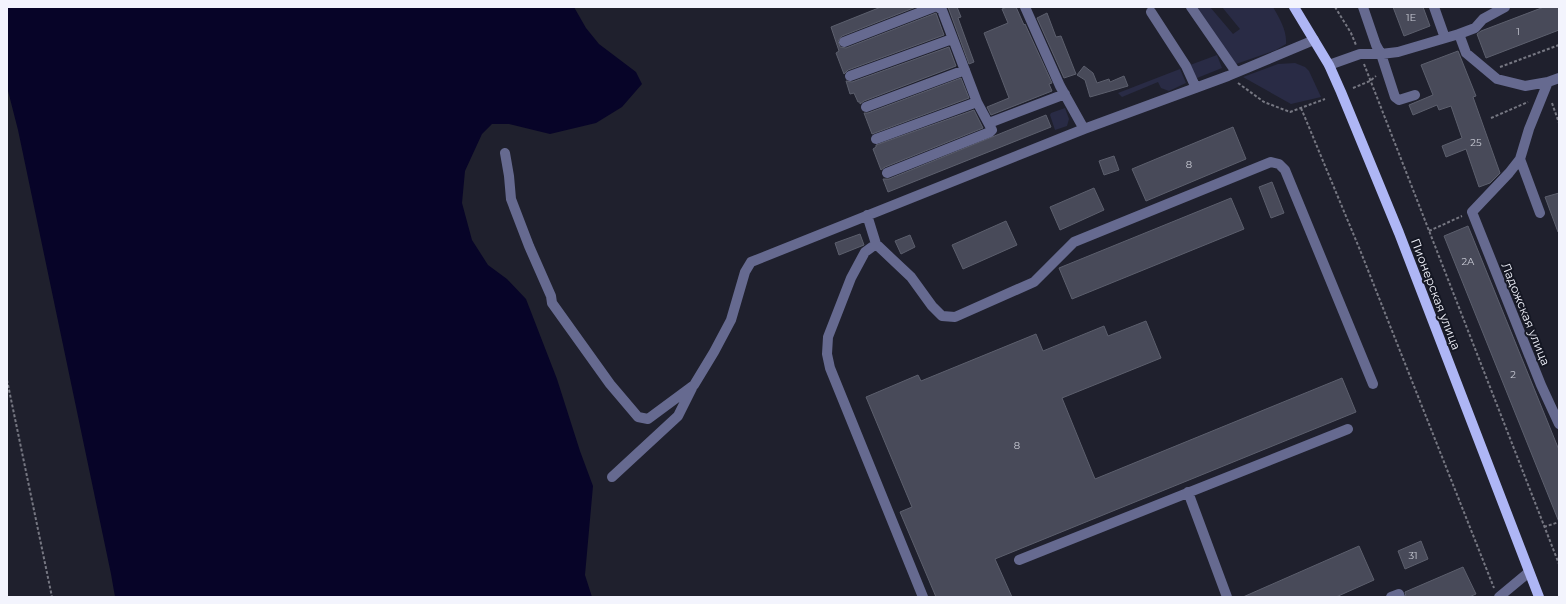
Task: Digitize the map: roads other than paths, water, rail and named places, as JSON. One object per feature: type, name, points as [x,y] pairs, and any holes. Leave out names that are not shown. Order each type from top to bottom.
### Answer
[{"type":"main road","name":"Пионерская улица","points":[[1294,7],[1329,65],[1399,233],[1539,597]]},
{"type":"street","points":[[844,42],[934,7]]},
{"type":"street","points":[[887,173],[992,130],[977,102],[942,10],[938,7]]},
{"type":"street","points":[[1025,7],[1060,86],[1084,129]]},
{"type":"street","points":[[1191,7],[1232,74]]},
{"type":"street","points":[[1363,7],[1376,44],[1382,54],[1397,99],[1399,100],[1415,95]]},
{"type":"street","points":[[1434,7],[1445,38]]},
{"type":"street","points":[[1329,65],[1360,54],[1398,52],[1459,34],[1475,28],[1483,19],[1505,7]]},
{"type":"street","points":[[1151,12],[1186,66],[1196,88]]},
{"type":"street","points":[[1459,34],[1466,53],[1497,79],[1525,86],[1548,82],[1559,78]]},
{"type":"street","points":[[850,76],[952,39]]},
{"type":"street","points":[[612,477],[678,416],[731,320],[745,272],[751,262],[1084,129],[1196,88],[1314,40]]},
{"type":"street","points":[[866,107],[965,70]]},
{"type":"street","points":[[1540,212],[1520,159],[1548,82]]},
{"type":"street","points":[[989,123],[1065,94]]},
{"type":"street","points":[[876,139],[977,102]]},
{"type":"street","points":[[505,153],[510,176],[511,199],[529,246],[551,296],[552,303],[610,384],[638,417],[648,419],[694,385]]},
{"type":"street","name":"Ладожская улица","points":[[1520,159],[1509,173],[1472,212],[1541,385],[1559,424]]},
{"type":"street","points":[[867,215],[876,244],[911,277],[932,306],[942,316],[955,317],[1034,282],[1074,242],[1271,162],[1279,164],[1285,170],[1373,384]]},
{"type":"street","points":[[876,244],[865,252],[851,278],[828,337],[827,354],[830,368],[923,597]]},
{"type":"street","points":[[1018,560],[1348,429]]},
{"type":"street","points":[[1188,492],[1227,597]]},
{"type":"street","points":[[1499,597],[1529,572]]},
{"type":"street","points":[[1391,597],[1398,594],[1400,597]]}]
